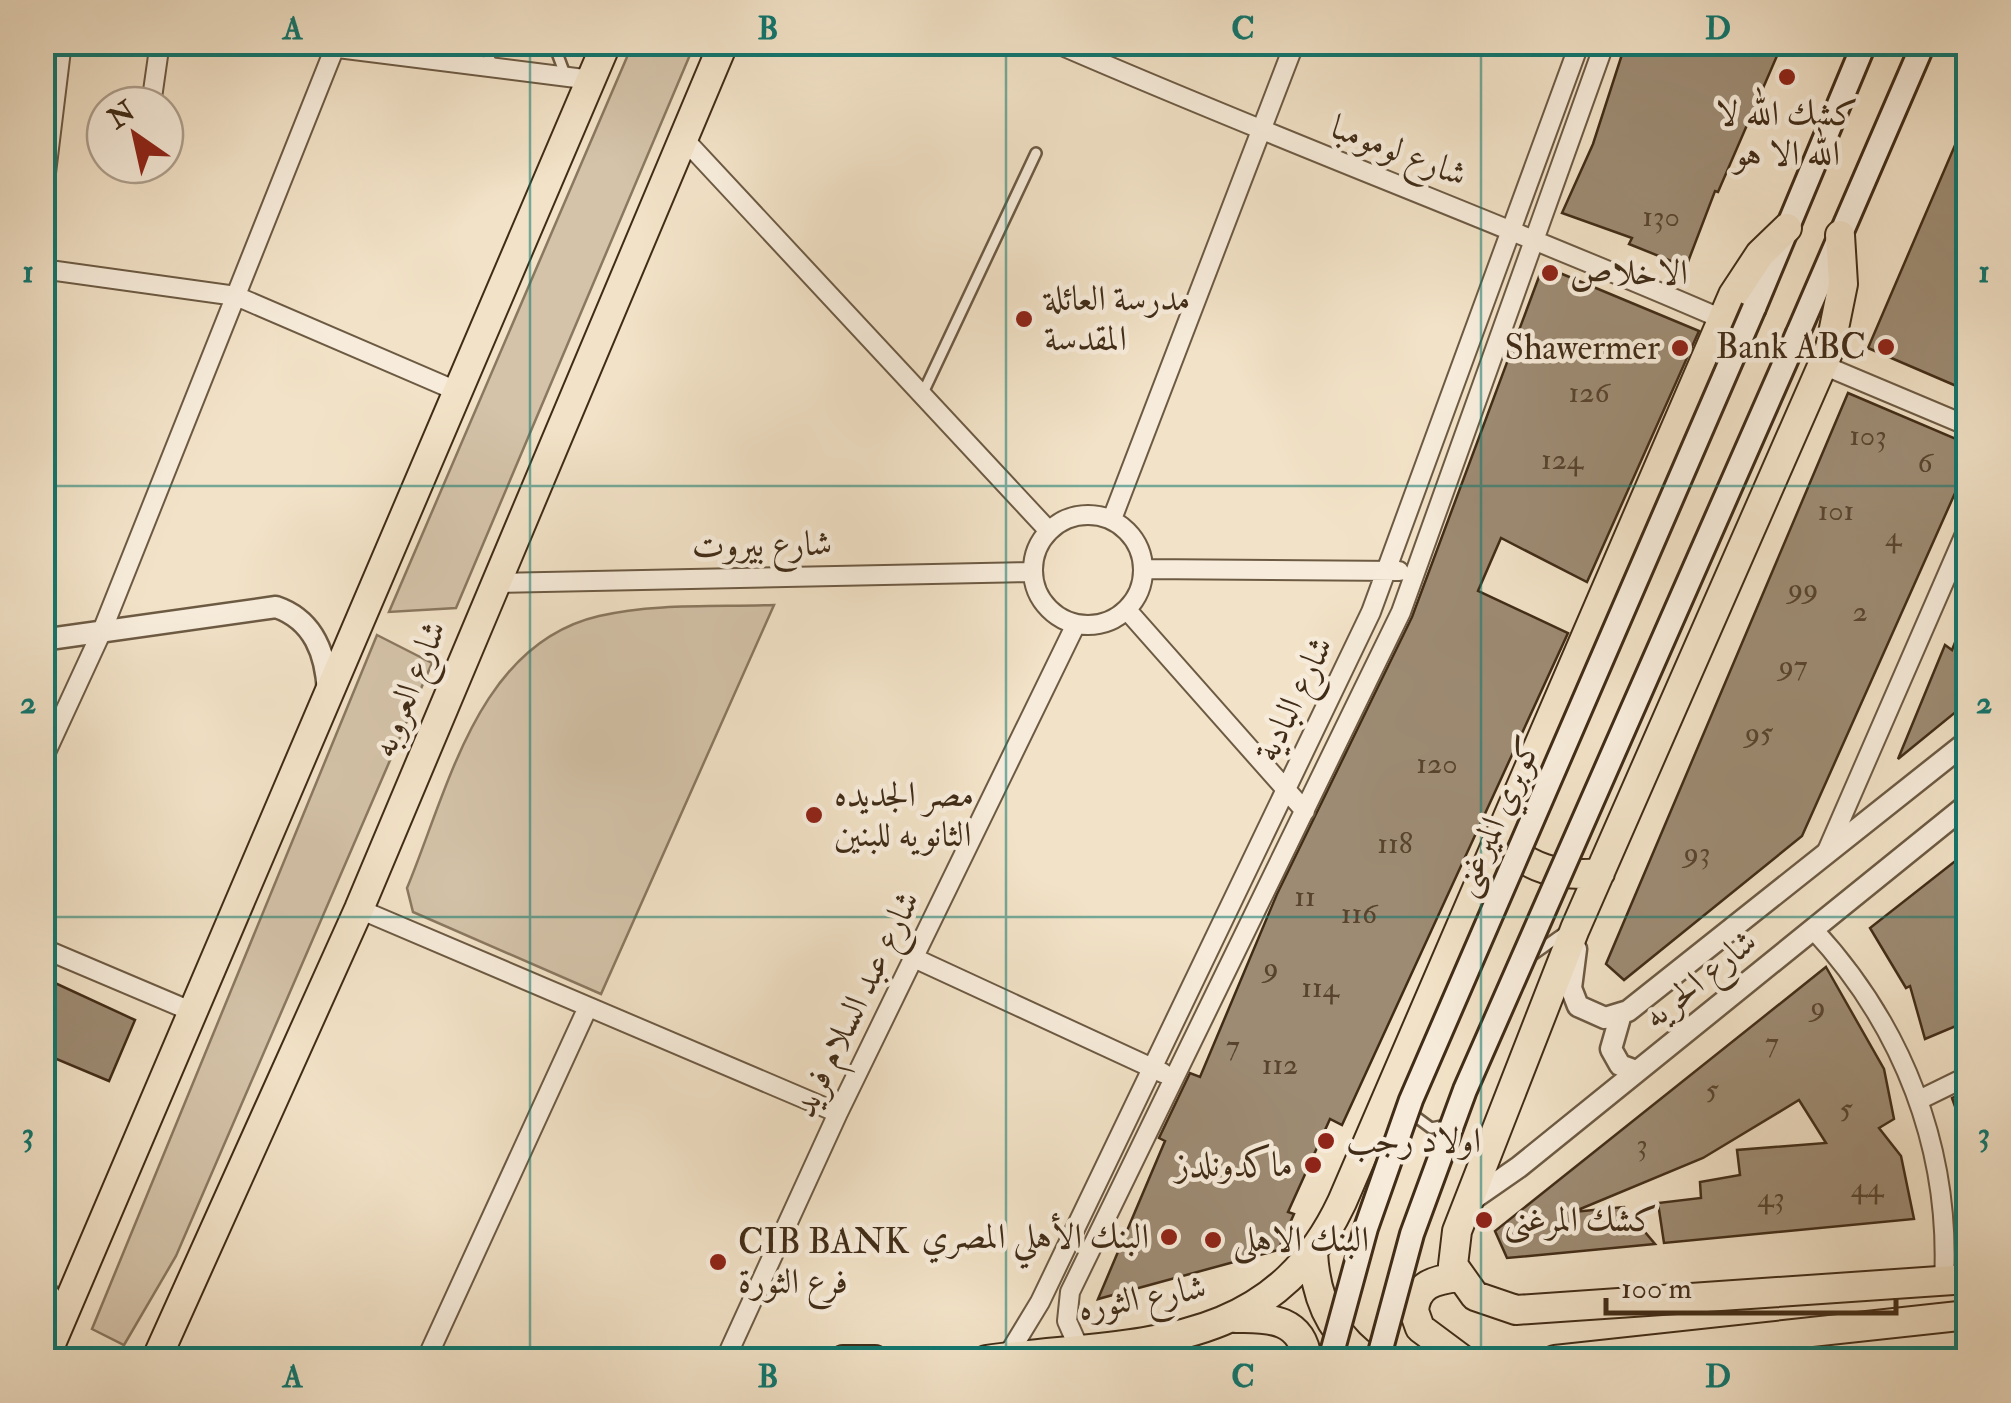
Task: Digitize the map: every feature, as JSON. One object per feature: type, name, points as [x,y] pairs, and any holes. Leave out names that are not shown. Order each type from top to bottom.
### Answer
[{"type":"highway","name":"شارع العروبه","points":[[44,1360],[459,392],[579,78],[607,42]]},
{"type":"highway","name":"شارع العروبه","points":[[156,1360],[170,1347],[359,909],[724,42]]},
{"type":"highway","name":"شارع الثوره","points":[[996,1359],[1181,1334],[1236,1318],[1278,1290],[1313,1252],[1332,1223],[1722,319],[1750,266],[1787,228]]},
{"type":"highway","points":[[1840,235],[1841,300],[1824,366],[1575,929],[1452,1251],[1458,1276],[1488,1304],[1516,1310],[1956,1280]]},
{"type":"highway","points":[[1498,838],[1517,857],[1542,870],[1570,876],[1600,873]]},
{"type":"highway","points":[[1313,1252],[1316,1285],[1328,1316],[1349,1345],[1369,1360]]},
{"type":"highway","points":[[1458,1276],[1422,1288],[1414,1311],[1420,1328],[1463,1360]]},
{"type":"highway","points":[[1556,1360],[1968,1316]]},
{"type":"highway","points":[[1236,1318],[1274,1318],[1290,1326],[1302,1340],[1308,1360]]},
{"type":"highway","points":[[843,1360],[874,1360]]},
{"type":"main road","name":"كوبري الميرغنى","points":[[1330,1360],[1374,1202],[1411,1100],[1865,42]]},
{"type":"main road","points":[[1378,1360],[1416,1222],[1465,1090],[1924,42]]},
{"type":"street","points":[[46,173],[62,42]]},
{"type":"street","points":[[154,85],[160,42]]},
{"type":"street","points":[[290,42],[579,78]]},
{"type":"street","name":"شارع لومومبا","points":[[1053,42],[1260,132],[1535,238],[1722,319]]},
{"type":"street","points":[[1112,519],[1295,42]]},
{"type":"street","name":"شارع البادية","points":[[996,1359],[1040,1302],[1387,571],[1580,42]]},
{"type":"street","name":"شارع البادية","points":[[1080,1348],[1067,1321],[1070,1292],[1392,632],[1417,572],[1605,42]]},
{"type":"street","points":[[42,761],[102,631],[336,45]]},
{"type":"street","points":[[682,138],[1049,530]]},
{"type":"street","points":[[42,268],[236,296],[459,392]]},
{"type":"street","points":[[1824,366],[1968,426]]},
{"type":"street","points":[[1072,516],[1112,519],[1135,540],[1144,569],[1136,598],[1127,610],[1104,623],[1076,624],[1049,610],[1038,592],[1032,572],[1036,550],[1049,530],[1072,516]]},
{"type":"street","points":[[1821,860],[1968,526]]},
{"type":"street","points":[[1144,569],[1417,572]]},
{"type":"street","name":"شارع بيروت","points":[[493,584],[1032,572]]},
{"type":"street","points":[[42,640],[276,608],[303,622],[316,640],[325,663],[328,696]]},
{"type":"street","points":[[1127,610],[1306,811]]},
{"type":"street","name":"شارع عبد السلام فريد","points":[[725,1360],[838,1113],[1076,624]]},
{"type":"street","name":"شارع الحريه","points":[[1575,929],[1571,982],[1574,1000],[1597,1017],[1620,1014],[1968,741]]},
{"type":"street","name":"شارع الحريه","points":[[1470,1201],[1520,1168],[1968,804]]},
{"type":"street","points":[[359,909],[838,1113]]},
{"type":"street","points":[[1813,929],[1876,1008],[1919,1100],[1941,1190],[1956,1280]]},
{"type":"street","points":[[42,948],[193,1012]]},
{"type":"street","points":[[914,958],[1174,1078]]},
{"type":"street","points":[[426,1360],[588,1007]]},
{"type":"street","points":[[1620,1014],[1611,1050],[1620,1065],[1636,1071]]},
{"type":"street","points":[[1919,1100],[1968,1076]]},
{"type":"street","points":[[42,1281],[63,1316]]},
{"type":"lane","points":[[483,42],[493,67]]},
{"type":"lane","points":[[553,42],[579,78]]},
{"type":"lane","points":[[922,394],[1036,153]]},
{"type":"lane","points":[[1482,870],[1483,903],[1406,1088],[1407,1109],[1421,1124],[1442,1128],[1460,1117],[1530,960],[1554,936],[1575,929]]},
{"type":"shaded area","points":[[633,43],[695,43],[456,608],[389,612]]},
{"type":"shaded area","points":[[774,605],[601,994],[413,912],[407,888],[454,765],[496,688],[524,656],[558,632],[599,616],[664,607]]},
{"type":"shaded area","points":[[377,635],[432,663],[176,1256],[124,1345],[92,1329]]},
{"type":"building","points":[[1626,42],[1783,42],[1718,192],[1715,191],[1686,267],[1629,244],[1632,238],[1562,213],[1593,144]]},
{"type":"building","points":[[1968,115],[1968,391],[1868,348]]},
{"type":"building","points":[[1543,266],[1699,331],[1587,582],[1501,538],[1478,591],[1568,633],[1342,1125],[1330,1119],[1288,1212],[1294,1214],[1278,1250],[1098,1299],[1165,1141],[1159,1138],[1190,1073],[1200,1077],[1277,894],[1412,617]]},
{"type":"building","points":[[1848,393],[1968,444],[1968,464],[1802,836],[1624,980],[1606,964]]},
{"type":"building","points":[[1968,610],[1968,702],[1898,759],[1945,645],[1952,650]]},
{"type":"building","points":[[1968,851],[1968,1021],[1925,1039],[1910,986],[1906,988],[1870,928]]},
{"type":"building","points":[[1826,967],[1884,1069],[1894,1119],[1879,1128],[1901,1156],[1914,1219],[1664,1243],[1658,1203],[1701,1198],[1700,1182],[1740,1175],[1737,1150],[1826,1143],[1799,1100],[1703,1158],[1573,1212],[1624,1207],[1655,1244],[1507,1258],[1495,1231]]},
{"type":"building","points":[[42,977],[135,1020],[109,1081],[42,1053]]},
{"type":"building","points":[[1968,1090],[1968,1137],[1966,1137],[1952,1098]]},
{"type":"place","name":"كشك الله لا الله الا هو","points":[[1787,77]]},
{"type":"place","name":"الاخلاص","points":[[1550,273]]},
{"type":"place","name":"مدرسة العائلة المقدسة","points":[[1024,319]]},
{"type":"place","name":"Bank ABC","points":[[1886,347]]},
{"type":"place","name":"Shawermer","points":[[1680,348]]},
{"type":"place","name":"مصر الجديده الثانويه للبنين","points":[[814,815]]},
{"type":"place","name":"اولاد رجب","points":[[1326,1141]]},
{"type":"place","name":"ماكدونلدز","points":[[1313,1165]]},
{"type":"place","name":"كشك المرغنى","points":[[1484,1220]]},
{"type":"place","name":"البنك الأهلي المصري","points":[[1169,1237]]},
{"type":"place","name":"البنك الاهلى","points":[[1213,1240]]},
{"type":"place","name":"CIB BANK فرع الثورة","points":[[718,1262]]}]
